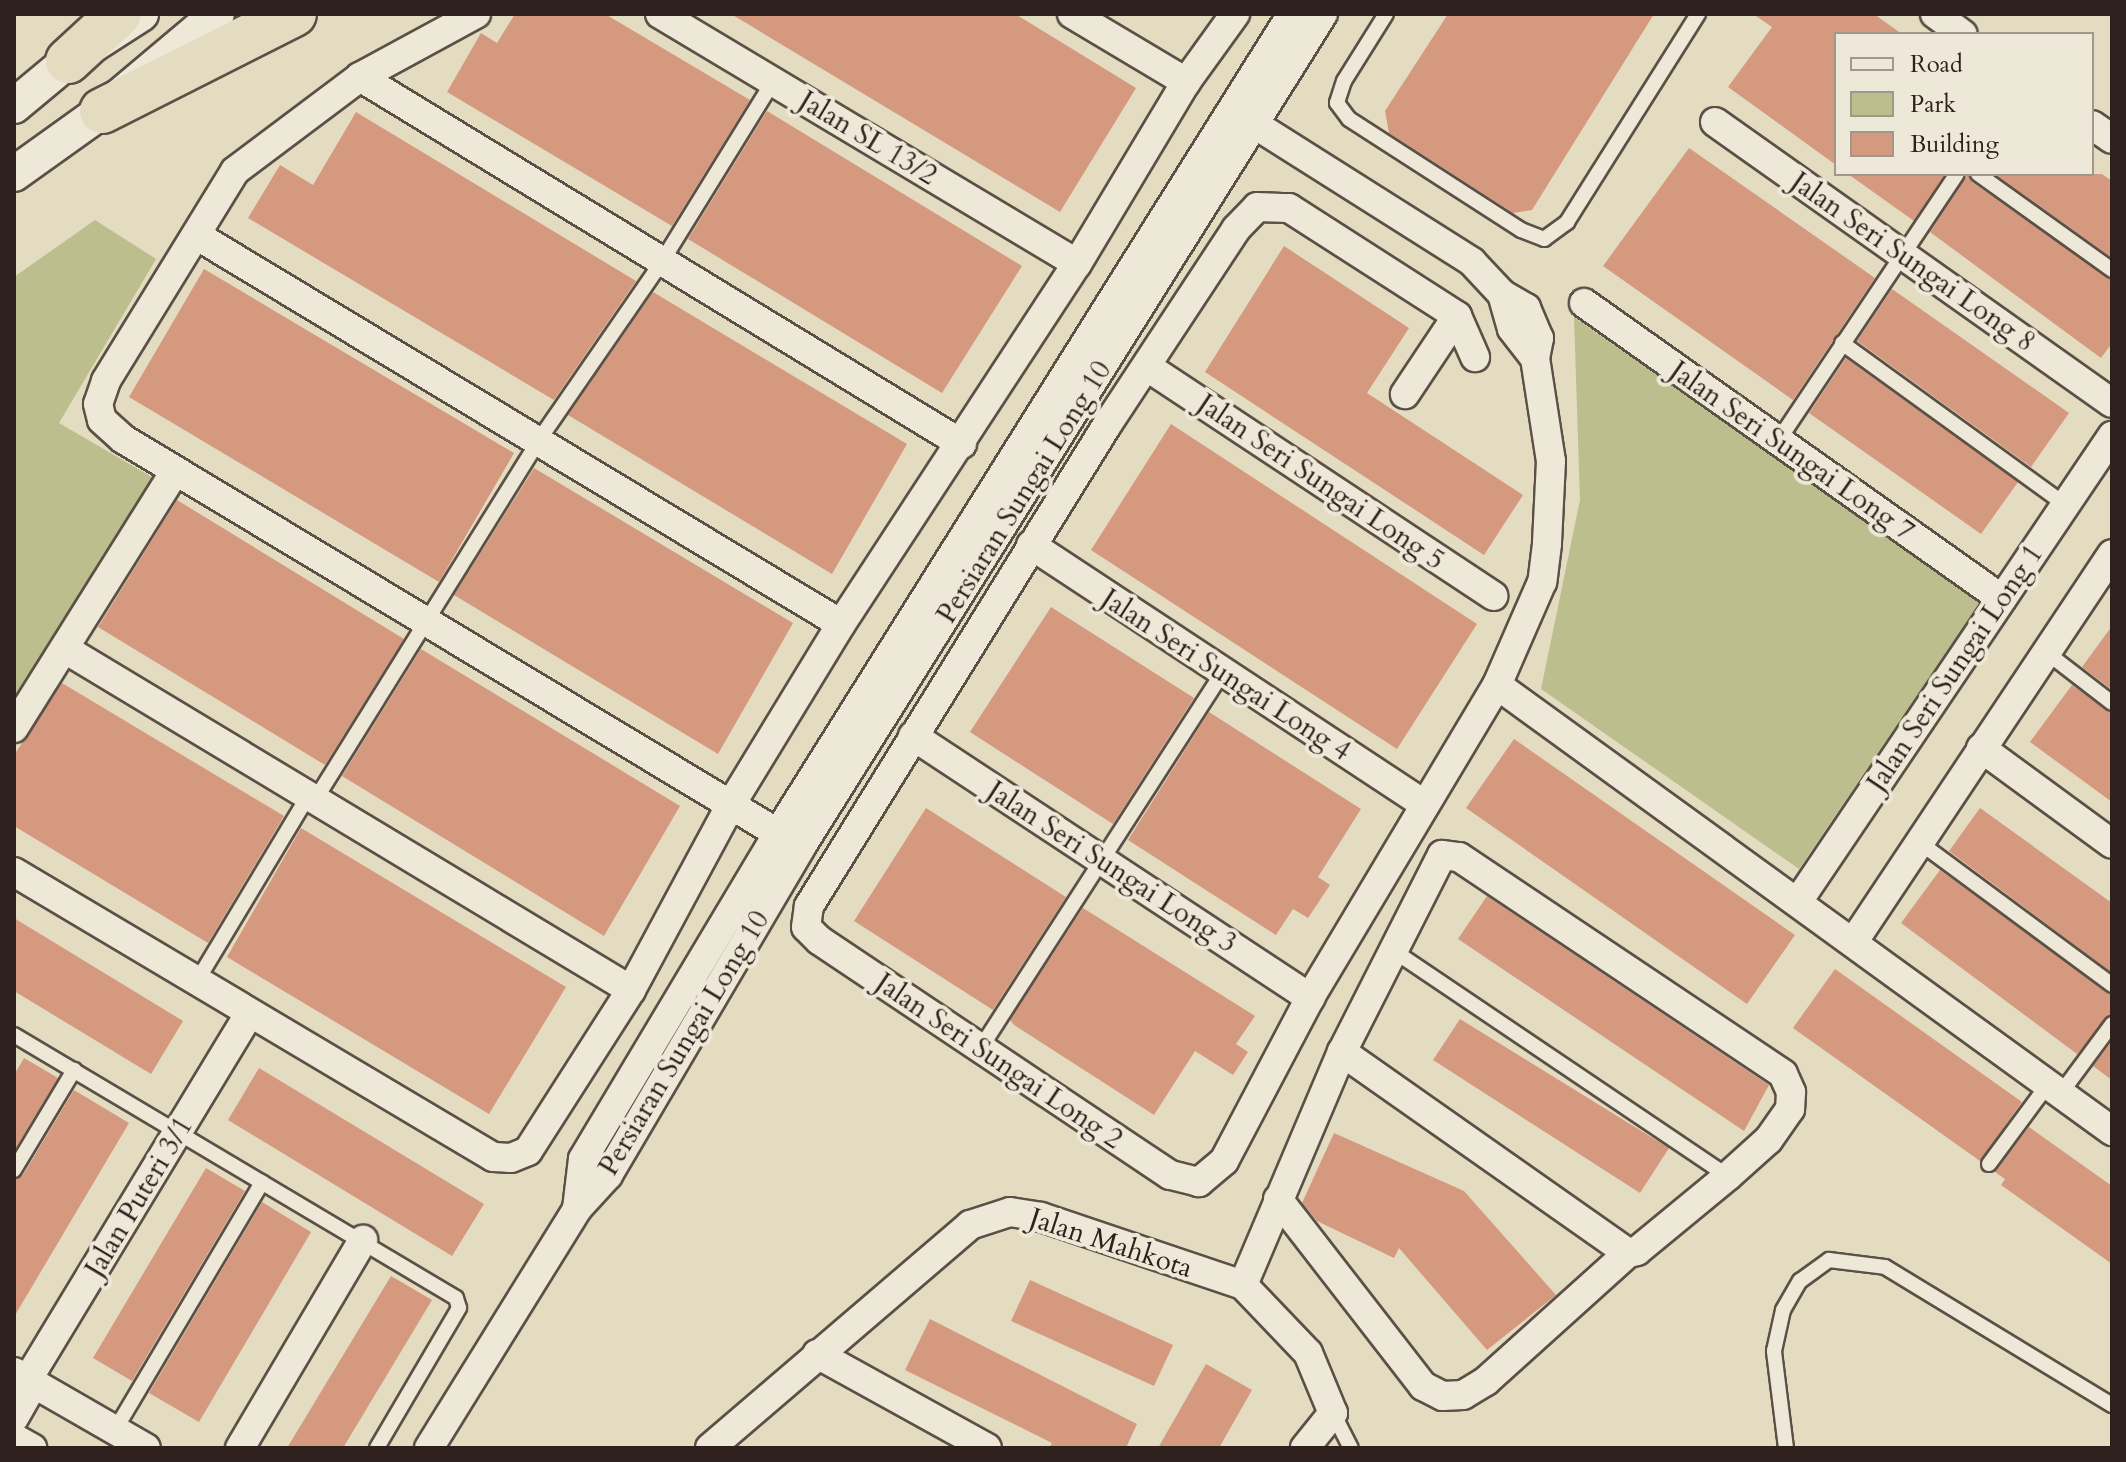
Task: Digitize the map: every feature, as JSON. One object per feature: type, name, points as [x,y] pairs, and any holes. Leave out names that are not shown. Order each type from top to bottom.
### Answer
[{"type":"highway","points":[[68,61],[119,14]]},
{"type":"highway","points":[[102,111],[294,14]]},
{"type":"street","points":[[14,106],[68,61],[141,14]]},
{"type":"street","points":[[14,174],[102,111],[217,14]]},
{"type":"street","points":[[476,14],[360,77],[235,171],[106,381],[98,404],[102,420],[123,439],[175,471],[790,840]]},
{"type":"street","name":"Jalan SL 13/2","points":[[660,14],[1077,264]]},
{"type":"street","points":[[1072,14],[1186,82]]},
{"type":"street","points":[[14,872],[493,1157],[511,1158],[528,1151],[631,990],[730,806],[841,624],[962,444],[1077,264],[1186,82],[1235,14]]},
{"type":"street","name":"Persiaran Sungai Long 10","points":[[1244,118],[1292,14]]},
{"type":"street","name":"Persiaran Sungai Long 10","points":[[429,1448],[577,1209],[608,1175],[790,840],[1244,118],[1323,14]]},
{"type":"street","points":[[1935,14],[1960,32]]},
{"type":"street","points":[[360,77],[962,444]]},
{"type":"street","points":[[1244,118],[1472,262],[1502,294],[1512,329],[1535,358],[1551,461],[1542,582],[1497,685],[1422,803],[1310,998]]},
{"type":"street","name":"Jalan Seri Sungai Long 8","points":[[1715,122],[2112,403]]},
{"type":"street","points":[[2094,126],[2112,139]]},
{"type":"street","points":[[913,736],[1031,545],[1149,368],[1236,229],[1257,207],[1289,208],[1457,316],[1475,357]]},
{"type":"street","points":[[196,235],[841,624]]},
{"type":"street","name":"Jalan Seri Sungai Long 7","points":[[1584,303],[2002,599]]},
{"type":"street","points":[[1405,394],[1457,316]]},
{"type":"street","name":"Jalan Seri Sungai Long 5","points":[[1149,368],[1493,596]]},
{"type":"street","name":"Jalan Seri Sungai Long 1","points":[[1799,900],[2112,436]]},
{"type":"street","points":[[14,728],[175,471]]},
{"type":"street","name":"Jalan Seri Sungai Long 4","points":[[1031,545],[1422,803]]},
{"type":"street","points":[[1854,941],[1981,748],[2110,562]]},
{"type":"street","points":[[65,649],[631,990]]},
{"type":"street","points":[[1497,685],[1799,900],[2112,1131]]},
{"type":"street","name":"Jalan Seri Sungai Long 3","points":[[913,736],[1310,998]]},
{"type":"street","name":"Jalan Seri Sungai Long 2","points":[[913,736],[809,906],[806,927],[980,1049],[1170,1175],[1199,1182],[1224,1161],[1310,998]]},
{"type":"street","points":[[1981,748],[2112,844]]},
{"type":"street","points":[[1243,1285],[1278,1199],[1342,1052],[1442,855],[1459,857],[1770,1065],[1783,1074],[1791,1092],[1790,1109],[1768,1140],[1637,1251],[1628,1253],[1486,1381],[1463,1395],[1443,1396],[1423,1386],[1278,1199]]},
{"type":"street","name":"Jalan Puteri 3/1","points":[[14,1418],[22,1380],[179,1133],[250,1013]]},
{"type":"street","points":[[1342,1052],[1628,1253]]},
{"type":"street","name":"Jalan Mahkota","points":[[710,1448],[970,1225],[1010,1212],[1041,1217],[1243,1285],[1308,1353],[1333,1413]]},
{"type":"street","points":[[240,1448],[363,1240]]},
{"type":"street","points":[[817,1354],[987,1448]]},
{"type":"street","points":[[22,1380],[146,1448]]},
{"type":"street","points":[[1305,1448],[1333,1413]]},
{"type":"street","points":[[14,1438],[32,1448]]},
{"type":"lane","points":[[1385,14],[1344,81],[1337,103],[1343,111],[1521,230],[1544,239],[1567,222],[1698,14]]},
{"type":"lane","points":[[197,981],[539,440],[661,263],[773,82]]},
{"type":"lane","points":[[1778,441],[1956,176]]},
{"type":"lane","points":[[1981,176],[2112,270]]},
{"type":"lane","points":[[1842,343],[2066,505]]},
{"type":"lane","points":[[2046,652],[2112,703]]},
{"type":"lane","points":[[980,1049],[1223,672]]},
{"type":"lane","points":[[1919,842],[2112,985]]},
{"type":"lane","points":[[1394,951],[1728,1176]]},
{"type":"lane","points":[[1989,1164],[2112,1024]]},
{"type":"lane","points":[[14,1035],[447,1289],[459,1308],[377,1448]]},
{"type":"lane","points":[[14,1170],[74,1070]]},
{"type":"lane","points":[[115,1430],[262,1182]]},
{"type":"lane","points":[[1786,1448],[1774,1351],[1783,1310],[1800,1281],[1829,1260],[1885,1267],[2112,1405]]},
{"type":"lane","points":[[1333,1413],[1351,1448]]},
{"type":"green space","points":[[95,220],[156,259],[59,423],[157,480],[14,713],[14,277]]},
{"type":"green space","points":[[1574,317],[1980,602],[1799,869],[1541,689],[1580,500]]},
{"type":"building","points":[[515,14],[605,14],[750,100],[672,226],[447,92],[481,33],[497,43]]},
{"type":"building","points":[[731,14],[1015,14],[1136,88],[1060,212]]},
{"type":"building","points":[[1448,14],[1654,14],[1532,210],[1513,213],[1389,133],[1385,111]]},
{"type":"building","points":[[1753,14],[1874,14],[1899,32],[1834,32],[1834,164],[1728,87],[1772,27]]},
{"type":"building","points":[[767,111],[1022,266],[942,393],[688,239]]},
{"type":"building","points":[[356,112],[636,281],[554,400],[248,218],[280,165],[313,185]]},
{"type":"building","points":[[1689,148],[1875,278],[1793,400],[1603,266]]},
{"type":"building","points":[[2102,174],[2112,181],[2112,258],[1998,176]]},
{"type":"building","points":[[1851,176],[1944,176],[1914,221]]},
{"type":"building","points":[[1969,176],[1972,182],[2112,280],[2112,343],[2101,358],[1930,232]]},
{"type":"building","points":[[1284,246],[1409,328],[1367,393],[1523,495],[1484,555],[1205,372]]},
{"type":"building","points":[[204,269],[514,453],[439,582],[129,397]]},
{"type":"building","points":[[1892,289],[2069,413],[2031,467],[1857,341]]},
{"type":"building","points":[[653,292],[907,444],[832,574],[568,415]]},
{"type":"building","points":[[1846,358],[2018,482],[1981,534],[1809,413]]},
{"type":"building","points":[[1171,424],[1477,624],[1397,749],[1091,550]]},
{"type":"building","points":[[534,468],[793,623],[718,754],[454,595]]},
{"type":"building","points":[[177,500],[404,639],[325,765],[98,627]]},
{"type":"building","points":[[1051,607],[1194,698],[1113,824],[970,732]]},
{"type":"building","points":[[2112,626],[2112,690],[2082,667]]},
{"type":"building","points":[[421,649],[680,806],[604,936],[342,776]]},
{"type":"building","points":[[62,683],[284,816],[208,943],[14,826],[14,755]]},
{"type":"building","points":[[2072,685],[2112,713],[2112,802],[2030,742]]},
{"type":"building","points":[[1209,712],[1361,809],[1318,877],[1330,885],[1308,918],[1293,909],[1276,935],[1128,840]]},
{"type":"building","points":[[1514,739],[1795,935],[1747,1004],[1466,808]]},
{"type":"building","points":[[926,808],[1066,897],[993,1010],[854,921]]},
{"type":"building","points":[[1980,808],[2112,903],[2112,973],[1949,851]]},
{"type":"building","points":[[301,828],[566,987],[489,1114],[227,957]]},
{"type":"building","points":[[1940,870],[2112,995],[2112,1014],[2077,1054],[1901,923]]},
{"type":"building","points":[[1487,896],[1769,1085],[1744,1131],[1458,939]]},
{"type":"building","points":[[1083,908],[1255,1016],[1236,1044],[1248,1052],[1233,1075],[1195,1051],[1154,1115],[1014,1025],[1010,1020]]},
{"type":"building","points":[[14,918],[183,1021],[151,1074],[14,991]]},
{"type":"building","points":[[1835,969],[2022,1102],[1980,1161],[1793,1028]]},
{"type":"building","points":[[1460,1019],[1669,1148],[1640,1193],[1433,1060]]},
{"type":"building","points":[[2112,1041],[2112,1080],[2093,1066]]},
{"type":"building","points":[[24,1058],[58,1078],[14,1151],[14,1075]]},
{"type":"building","points":[[259,1068],[484,1204],[452,1256],[228,1120]]},
{"type":"building","points":[[74,1090],[129,1123],[14,1317],[14,1180],[23,1175]]},
{"type":"building","points":[[2029,1127],[2112,1186],[2112,1264],[2001,1185],[2005,1179],[1995,1172]]},
{"type":"building","points":[[1334,1133],[1464,1191],[1556,1295],[1487,1350],[1399,1248],[1394,1258],[1317,1221],[1302,1203]]},
{"type":"building","points":[[206,1168],[245,1191],[132,1381],[93,1358]]},
{"type":"building","points":[[262,1202],[311,1232],[199,1422],[149,1393]]},
{"type":"building","points":[[391,1276],[432,1300],[343,1448],[287,1448]]},
{"type":"building","points":[[1030,1280],[1173,1345],[1154,1386],[1011,1321]]},
{"type":"building","points":[[930,1319],[1137,1424],[1126,1448],[1049,1448],[1052,1443],[905,1370]]},
{"type":"building","points":[[1206,1364],[1252,1390],[1219,1448],[1158,1448]]}]
